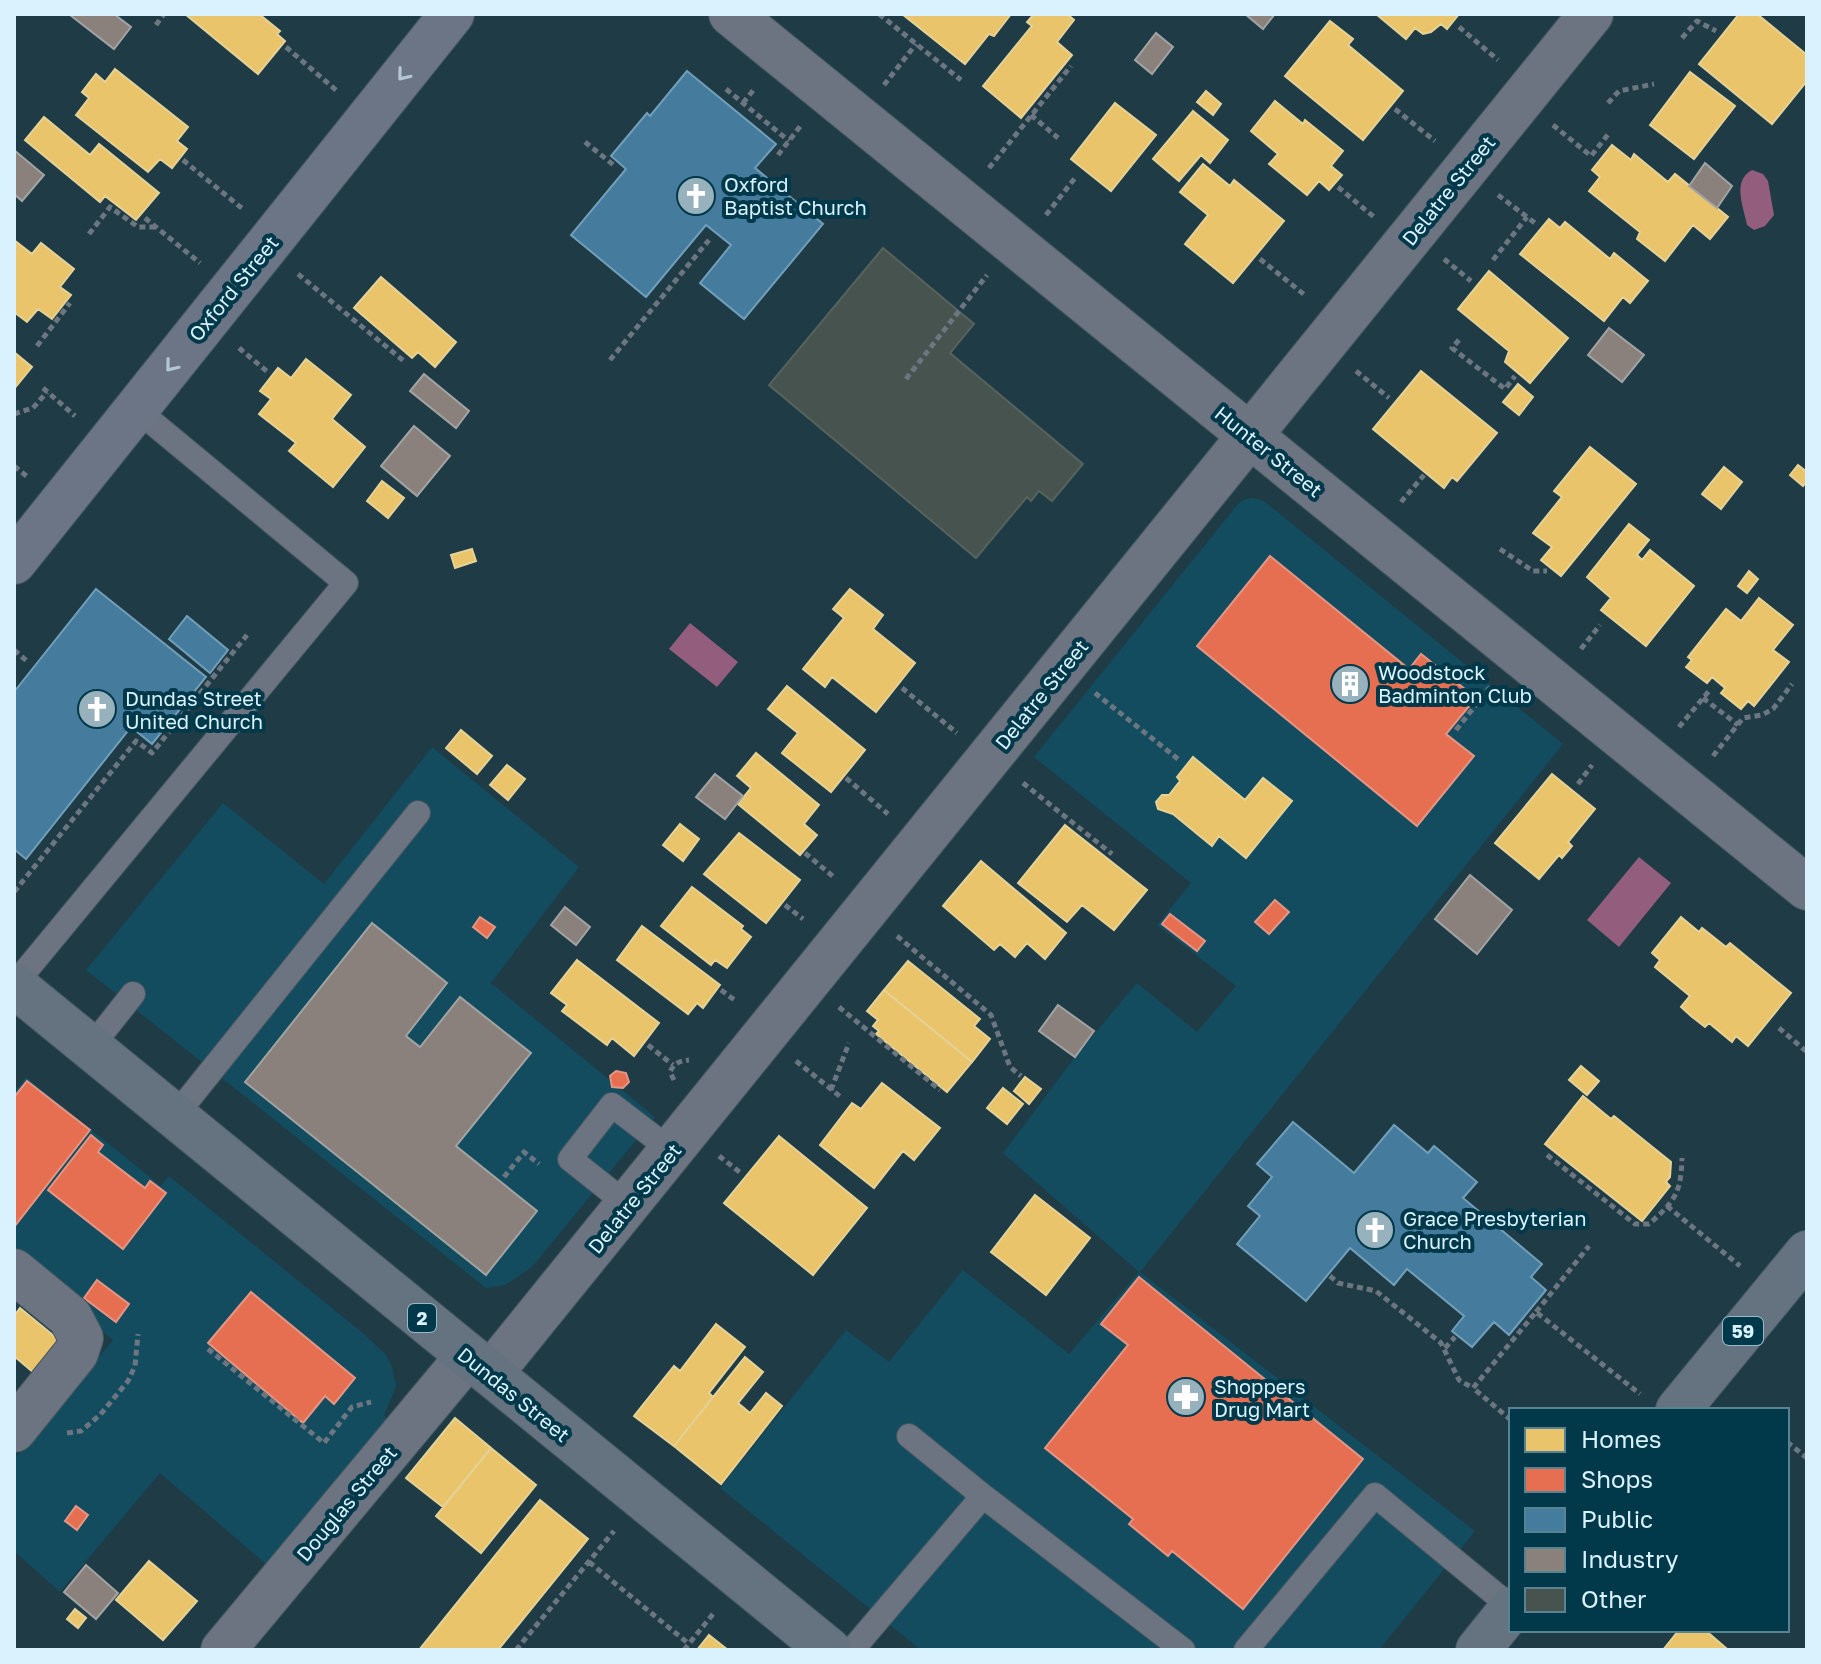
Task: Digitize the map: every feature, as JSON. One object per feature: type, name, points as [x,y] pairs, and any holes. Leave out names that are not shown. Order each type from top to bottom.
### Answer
[{"type":"main road","name":"Oxford Street","points":[[14,562],[452,14]]},
{"type":"main road","name":"Dundas Street","points":[[14,985],[829,1650]]},
{"type":"main road","name":"59","points":[[1663,1405],[1774,1293],[1807,1253]]},
{"type":"main road","points":[[1478,1650],[1509,1611]]},
{"type":"street","name":"Hunter Street","points":[[731,14],[1807,888]]},
{"type":"street","name":"Delatre Street","points":[[479,1364],[628,1205],[692,1151],[1249,435],[1591,14]]},
{"type":"street","points":[[14,1271],[70,1317],[81,1338],[76,1353],[14,1430]]},
{"type":"street","name":"Douglas Street","points":[[223,1650],[479,1364]]},
{"type":"lane","points":[[14,985],[346,583],[136,409]]},
{"type":"lane","points":[[175,1116],[418,813]]},
{"type":"lane","points":[[91,1047],[133,994]]},
{"type":"lane","points":[[628,1205],[570,1159],[612,1105],[692,1151]]},
{"type":"lane","points":[[909,1436],[1183,1650]]},
{"type":"lane","points":[[1246,1650],[1375,1495],[1509,1606]]},
{"type":"lane","points":[[852,1650],[983,1496]]},
{"type":"path","points":[[156,25],[164,14]]},
{"type":"path","points":[[879,14],[961,80]]},
{"type":"path","points":[[894,26],[900,19]]},
{"type":"path","points":[[1682,38],[1697,21],[1716,31]]},
{"type":"path","points":[[1459,27],[1508,68]]},
{"type":"path","points":[[875,96],[916,44]]},
{"type":"path","points":[[286,47],[345,97]]},
{"type":"path","points":[[938,63],[945,54]]},
{"type":"path","points":[[988,169],[1071,66]]},
{"type":"path","points":[[1608,103],[1619,91],[1654,84]]},
{"type":"path","points":[[726,89],[789,141]]},
{"type":"path","points":[[1395,109],[1444,148]]},
{"type":"path","points":[[1031,115],[1058,138]]},
{"type":"path","points":[[778,155],[809,116]]},
{"type":"path","points":[[1544,118],[1591,156],[1610,132]]},
{"type":"path","points":[[585,142],[616,167]]},
{"type":"path","points":[[183,160],[251,215]]},
{"type":"path","points":[[1046,215],[1075,178]]},
{"type":"path","points":[[1338,187],[1382,224]]},
{"type":"path","points":[[1497,194],[1535,223]]},
{"type":"path","points":[[89,234],[110,207],[138,227],[155,227]]},
{"type":"path","points":[[1493,260],[1527,217]]},
{"type":"path","points":[[145,218],[207,268]]},
{"type":"path","points":[[610,360],[709,240]]},
{"type":"path","points":[[1436,252],[1471,281]]},
{"type":"path","points":[[1260,259],[1316,304]]},
{"type":"path","points":[[287,265],[405,362]]},
{"type":"path","points":[[906,379],[995,265]]},
{"type":"path","points":[[37,346],[70,303]]},
{"type":"path","points":[[228,339],[269,373]]},
{"type":"path","points":[[1459,340],[1452,348],[1505,389],[1515,376]]},
{"type":"path","points":[[1345,362],[1389,398]]},
{"type":"path","points":[[14,414],[33,408],[45,390],[82,422]]},
{"type":"path","points":[[14,466],[33,482]]},
{"type":"path","points":[[1396,509],[1424,475]]},
{"type":"path","points":[[1500,549],[1533,571],[1547,571]]},
{"type":"path","points":[[1576,656],[1600,625]]},
{"type":"path","points":[[14,892],[136,741],[152,753],[247,635]]},
{"type":"path","points":[[14,650],[28,662]]},
{"type":"path","points":[[1456,730],[1495,682]]},
{"type":"path","points":[[1707,763],[1738,725],[1748,716],[1762,715],[1773,709],[1792,684]]},
{"type":"path","points":[[1085,685],[1178,759]]},
{"type":"path","points":[[902,688],[964,739]]},
{"type":"path","points":[[1673,735],[1709,691]]},
{"type":"path","points":[[1703,698],[1738,725]]},
{"type":"path","points":[[1578,784],[1595,762]]},
{"type":"path","points":[[1013,775],[1112,854]]},
{"type":"path","points":[[846,778],[898,822]]},
{"type":"path","points":[[805,853],[846,887]]},
{"type":"path","points":[[785,905],[814,927]]},
{"type":"path","points":[[890,930],[991,1015],[1010,1067],[1021,1076]]},
{"type":"path","points":[[832,1002],[940,1090]]},
{"type":"path","points":[[1779,1028],[1807,1052]]},
{"type":"path","points":[[831,1090],[849,1043]]},
{"type":"path","points":[[648,1045],[673,1065]]},
{"type":"path","points":[[789,1055],[842,1098]]},
{"type":"path","points":[[692,1151],[741,1173]]},
{"type":"path","points":[[1547,1155],[1635,1224],[1649,1224],[1680,1188],[1682,1158]]},
{"type":"path","points":[[1667,1206],[1774,1293]]},
{"type":"path","points":[[1473,1388],[1589,1246]]},
{"type":"path","points":[[1330,1276],[1338,1283],[1376,1291],[1445,1348],[1459,1380],[1509,1418]]},
{"type":"path","points":[[1536,1312],[1663,1405]]},
{"type":"path","points":[[1445,1348],[1455,1337]]},
{"type":"path","points":[[208,1349],[324,1443],[350,1409],[374,1401],[382,1406]]},
{"type":"path","points":[[342,1403],[350,1409]]},
{"type":"path","points":[[1789,1444],[1807,1458]]},
{"type":"path","points":[[516,1650],[614,1531]]},
{"type":"path","points":[[589,1562],[689,1644]]},
{"type":"path","points":[[684,1650],[713,1614]]},
{"type":"shaded area","points":[[1752,170],[1763,174],[1768,181],[1774,215],[1765,226],[1754,230],[1747,225],[1740,194],[1742,180]]},
{"type":"shaded area","points":[[1253,498],[1264,501],[1563,744],[1140,1272],[1475,1531],[1379,1650],[921,1650],[720,1488],[846,1330],[889,1362],[963,1270],[1069,1354],[1139,1272],[1003,1153],[1075,1057],[1137,983],[1197,1032],[1236,986],[1157,925],[1191,883],[1034,757],[1238,504]]},
{"type":"shaded area","points":[[690,623],[738,662],[717,687],[669,649]]},
{"type":"shaded area","points":[[432,747],[579,867],[491,983],[655,1117],[532,1267],[505,1285],[486,1288],[86,970],[223,803],[324,884]]},
{"type":"shaded area","points":[[1639,857],[1671,883],[1619,947],[1587,920]]},
{"type":"shaded area","points":[[26,1077],[161,1186],[169,1176],[364,1334],[385,1354],[392,1366],[396,1387],[384,1415],[390,1420],[266,1564],[160,1473],[60,1592],[14,1551],[14,1459],[113,1340],[14,1261],[14,1093]]},
{"type":"building: Homes","points":[[185,14],[259,14],[280,31],[277,34],[285,41],[258,74]]},
{"type":"building: Homes","points":[[902,14],[1011,14],[994,36],[989,34],[965,64]]},
{"type":"building: Homes","points":[[1034,14],[1067,14],[1074,20],[1057,42],[1072,55],[1021,118],[983,86],[1032,26],[1027,22]]},
{"type":"building: Homes","points":[[1376,14],[1459,14],[1447,29],[1441,24],[1423,34],[1415,28],[1406,39]]},
{"type":"building: Homes","points":[[1739,14],[1757,14],[1807,55],[1807,81],[1772,124],[1699,64]]},
{"type":"building: Homes","points":[[1330,21],[1353,39],[1348,45],[1403,91],[1363,140],[1285,76]]},
{"type":"building: Homes","points":[[115,69],[188,127],[177,141],[187,149],[172,168],[160,159],[148,172],[76,115],[89,98],[82,92],[96,74],[105,82]]},
{"type":"building: Homes","points":[[1690,72],[1735,106],[1694,159],[1650,125]]},
{"type":"building: Homes","points":[[1206,91],[1221,104],[1213,115],[1197,102]]},
{"type":"building: Homes","points":[[1275,101],[1303,124],[1305,120],[1343,151],[1331,166],[1342,175],[1329,190],[1319,181],[1307,195],[1269,164],[1278,154],[1251,131]]},
{"type":"building: Homes","points":[[1115,103],[1156,135],[1111,191],[1071,159]]},
{"type":"building: Homes","points":[[1193,111],[1228,140],[1210,163],[1201,155],[1179,181],[1153,159]]},
{"type":"building: Homes","points":[[44,117],[90,155],[99,144],[159,193],[136,220],[105,196],[100,202],[25,140]]},
{"type":"building: Homes","points":[[1612,145],[1631,160],[1634,154],[1668,182],[1675,174],[1728,217],[1710,239],[1693,225],[1665,261],[1637,239],[1640,232],[1589,191],[1600,177],[1592,170]]},
{"type":"building: Homes","points":[[1203,164],[1230,186],[1234,180],[1284,221],[1233,283],[1185,244],[1208,215],[1180,192]]},
{"type":"building: Homes","points":[[1549,219],[1560,228],[1565,222],[1610,259],[1614,253],[1648,281],[1630,303],[1623,297],[1604,321],[1520,254]]},
{"type":"building: Homes","points":[[14,240],[32,254],[41,243],[74,269],[60,287],[71,295],[52,319],[38,309],[27,322],[14,312]]},
{"type":"building: Homes","points":[[1489,271],[1568,338],[1530,383],[1505,362],[1509,351],[1458,309]]},
{"type":"building: Homes","points":[[381,277],[456,342],[435,367],[418,352],[412,358],[354,308]]},
{"type":"building: Homes","points":[[14,352],[32,367],[14,389]]},
{"type":"building: Homes","points":[[306,359],[351,395],[332,419],[365,447],[333,487],[289,451],[296,443],[259,414],[271,399],[260,391],[278,368],[291,378]]},
{"type":"building: Homes","points":[[1421,371],[1497,433],[1457,481],[1452,477],[1444,488],[1373,429]]},
{"type":"building: Homes","points":[[1518,384],[1533,397],[1519,415],[1503,402]]},
{"type":"building: Homes","points":[[1590,447],[1636,484],[1561,576],[1541,560],[1552,547],[1533,533],[1562,497],[1554,491]]},
{"type":"building: Homes","points":[[1798,465],[1807,472],[1807,481],[1803,486],[1790,475]]},
{"type":"building: Homes","points":[[1724,467],[1742,482],[1721,509],[1702,494]]},
{"type":"building: Homes","points":[[382,481],[404,498],[388,518],[367,501]]},
{"type":"building: Homes","points":[[1629,524],[1649,540],[1637,555],[1642,560],[1650,550],[1694,586],[1646,646],[1601,610],[1611,598],[1587,577]]},
{"type":"building: Homes","points":[[472,549],[476,561],[455,568],[451,555]]},
{"type":"building: Homes","points":[[1749,571],[1758,579],[1747,593],[1738,586]]},
{"type":"building: Homes","points":[[850,589],[883,615],[873,629],[915,663],[876,712],[832,677],[825,687],[803,669],[844,618],[833,609]]},
{"type":"building: Homes","points":[[1759,598],[1793,625],[1773,650],[1789,662],[1754,706],[1748,701],[1741,709],[1721,693],[1725,688],[1712,677],[1707,683],[1686,667],[1692,660],[1688,657],[1726,609],[1741,621]]},
{"type":"building: Homes","points":[[787,686],[865,750],[831,792],[782,753],[798,733],[768,709]]},
{"type":"building: Homes","points":[[461,730],[492,756],[477,774],[446,748]]},
{"type":"building: Homes","points":[[756,753],[819,805],[804,824],[817,835],[800,855],[738,804],[751,788],[737,776]]},
{"type":"building: Homes","points":[[1193,757],[1245,800],[1263,778],[1292,801],[1246,858],[1219,836],[1212,846],[1173,814],[1158,809],[1156,802],[1162,795],[1169,795],[1180,781],[1177,777]]},
{"type":"building: Homes","points":[[507,765],[525,779],[508,800],[490,785]]},
{"type":"building: Homes","points":[[1552,774],[1595,809],[1568,842],[1572,846],[1562,858],[1559,855],[1539,879],[1495,843]]},
{"type":"building: Homes","points":[[680,824],[699,839],[683,861],[663,845]]},
{"type":"building: Homes","points":[[1065,825],[1147,890],[1114,930],[1082,905],[1067,922],[1018,883]]},
{"type":"building: Homes","points":[[739,833],[800,880],[766,923],[704,874]]},
{"type":"building: Homes","points":[[981,861],[1066,933],[1045,959],[1027,943],[1015,957],[1000,944],[994,950],[943,906]]},
{"type":"building: Homes","points":[[692,887],[743,926],[741,929],[751,937],[727,968],[715,960],[711,965],[661,926]]},
{"type":"building: Homes","points":[[1681,917],[1699,932],[1702,928],[1726,947],[1730,943],[1791,993],[1748,1046],[1736,1036],[1732,1042],[1709,1023],[1705,1027],[1691,1016],[1681,1007],[1690,996],[1655,967],[1660,960],[1652,953]]},
{"type":"building: Homes","points":[[642,926],[720,985],[703,1008],[697,1003],[688,1014],[617,960]]},
{"type":"building: Homes","points":[[577,960],[659,1023],[634,1056],[612,1038],[607,1045],[562,1011],[567,1005],[551,993]]},
{"type":"building: Homes","points":[[908,961],[980,1019],[974,1026],[990,1039],[972,1062],[884,990]]},
{"type":"building: Homes","points":[[884,990],[972,1062],[947,1092],[876,1034],[879,1031],[873,1026],[878,1020],[867,1011]]},
{"type":"building: Homes","points":[[1581,1066],[1599,1081],[1587,1095],[1569,1080]]},
{"type":"building: Homes","points":[[1025,1077],[1041,1089],[1029,1104],[1014,1091]]},
{"type":"building: Homes","points":[[882,1083],[940,1128],[914,1160],[903,1151],[874,1188],[820,1145],[852,1103],[861,1109]]},
{"type":"building: Homes","points":[[1003,1088],[1023,1104],[1007,1124],[987,1108]]},
{"type":"building: Homes","points":[[1583,1096],[1611,1119],[1614,1116],[1671,1162],[1670,1177],[1666,1182],[1670,1186],[1642,1221],[1545,1144]]},
{"type":"building: Homes","points":[[779,1136],[867,1208],[813,1275],[724,1203]]},
{"type":"building: Homes","points":[[1035,1195],[1090,1238],[1046,1295],[991,1252]]},
{"type":"building: Homes","points":[[20,1308],[66,1346],[40,1378],[14,1356],[14,1316]]},
{"type":"building: Homes","points":[[716,1324],[745,1347],[709,1393],[713,1397],[674,1446],[634,1416],[674,1366],[680,1371]]},
{"type":"building: Homes","points":[[745,1357],[763,1372],[738,1403],[750,1413],[766,1393],[782,1406],[721,1484],[674,1446]]},
{"type":"building: Homes","points":[[455,1418],[491,1448],[443,1507],[406,1478]]},
{"type":"building: Homes","points":[[491,1448],[536,1485],[481,1553],[436,1516]]},
{"type":"building: Homes","points":[[540,1500],[588,1539],[498,1650],[419,1650]]},
{"type":"building: Homes","points":[[149,1561],[197,1601],[163,1640],[116,1600]]},
{"type":"building: Homes","points":[[75,1609],[86,1618],[78,1628],[67,1619]]},
{"type":"building: Homes","points":[[1677,1632],[1707,1632],[1726,1648],[1724,1650],[1663,1650]]},
{"type":"building: Homes","points":[[709,1635],[728,1650],[697,1650]]},
{"type":"building: Shops","name":"Woodstock Badminton Club","points":[[1270,556],[1409,669],[1421,654],[1476,698],[1446,734],[1474,756],[1417,826],[1197,646]]},
{"type":"building: Shops","points":[[1275,900],[1289,912],[1269,934],[1255,922]]},
{"type":"building: Shops","points":[[1170,914],[1205,941],[1197,951],[1162,924]]},
{"type":"building: Shops","points":[[480,917],[495,927],[487,938],[473,927]]},
{"type":"building: Shops","points":[[616,1071],[626,1073],[629,1082],[623,1088],[612,1087],[610,1076]]},
{"type":"building: Shops","points":[[27,1081],[90,1130],[14,1227],[14,1097]]},
{"type":"building: Shops","points":[[91,1135],[103,1145],[98,1152],[145,1188],[150,1181],[166,1193],[123,1249],[48,1190]]},
{"type":"building: Shops","name":"Shoppers Drug Mart","points":[[1139,1277],[1363,1459],[1243,1609],[1172,1551],[1168,1556],[1129,1524],[1133,1519],[1045,1448],[1128,1345],[1101,1324]]},
{"type":"building: Shops","points":[[97,1280],[129,1304],[116,1322],[84,1298]]},
{"type":"building: Shops","points":[[251,1292],[355,1378],[334,1404],[325,1396],[303,1423],[208,1343]]},
{"type":"building: Shops","points":[[76,1506],[88,1515],[77,1530],[65,1521]]},
{"type":"building: Public","name":"Oxford Baptist Church","points":[[687,71],[776,144],[755,168],[823,224],[744,319],[700,283],[731,245],[706,225],[646,297],[571,235],[626,169],[611,156],[647,113],[650,116]]},
{"type":"building: Public","name":"Dundas Street United Church","points":[[96,589],[206,677],[152,744],[131,727],[26,859],[14,849],[14,692]]},
{"type":"building: Public","points":[[187,616],[228,650],[210,673],[169,639]]},
{"type":"building: Public","name":"Grace Presbyterian Church","points":[[1293,1122],[1354,1173],[1394,1125],[1428,1153],[1434,1146],[1477,1182],[1463,1198],[1542,1264],[1531,1277],[1546,1290],[1509,1335],[1494,1322],[1472,1347],[1452,1331],[1464,1316],[1407,1269],[1394,1285],[1350,1248],[1306,1301],[1237,1244],[1260,1216],[1248,1206],[1272,1177],[1257,1164]]},
{"type":"building: Industry","points":[[114,14],[131,27],[114,49],[70,15]]},
{"type":"building: Industry","points":[[1245,14],[1275,14],[1263,29]]},
{"type":"building: Industry","points":[[1156,33],[1173,47],[1152,74],[1135,60]]},
{"type":"building: Industry","points":[[14,150],[44,175],[22,201],[14,194]]},
{"type":"building: Industry","points":[[1705,163],[1732,186],[1717,208],[1689,186]]},
{"type":"building: Industry","points":[[1609,328],[1644,355],[1622,382],[1588,355]]},
{"type":"building: Industry","points":[[424,374],[469,411],[456,428],[410,391]]},
{"type":"building: Industry","points":[[414,426],[450,456],[417,496],[381,466]]},
{"type":"building: Industry","points":[[715,774],[743,796],[725,819],[696,797]]},
{"type":"building: Industry","points":[[1470,875],[1512,910],[1477,954],[1435,919]]},
{"type":"building: Industry","points":[[565,907],[590,927],[576,945],[551,925]]},
{"type":"building: Industry","points":[[372,923],[447,983],[406,1036],[420,1047],[460,997],[531,1053],[456,1146],[537,1211],[486,1275],[245,1082]]},
{"type":"building: Industry","points":[[1058,1005],[1094,1031],[1075,1057],[1039,1031]]},
{"type":"building: Industry","points":[[86,1565],[118,1593],[96,1619],[64,1592]]},
{"type":"building: Other","points":[[883,248],[974,324],[950,353],[1083,464],[1052,501],[1039,491],[1031,501],[1027,497],[976,558],[769,385]]},
{"type":"place","name":"Oxford Baptist Church","points":[[696,196]]},
{"type":"place","name":"Woodstock Badminton Club","points":[[1350,684]]},
{"type":"place","name":"Dundas Street United Church","points":[[97,709]]},
{"type":"place","name":"Grace Presbyterian Church","points":[[1375,1230]]},
{"type":"place","name":"Shoppers Drug Mart","points":[[1186,1397]]}]
